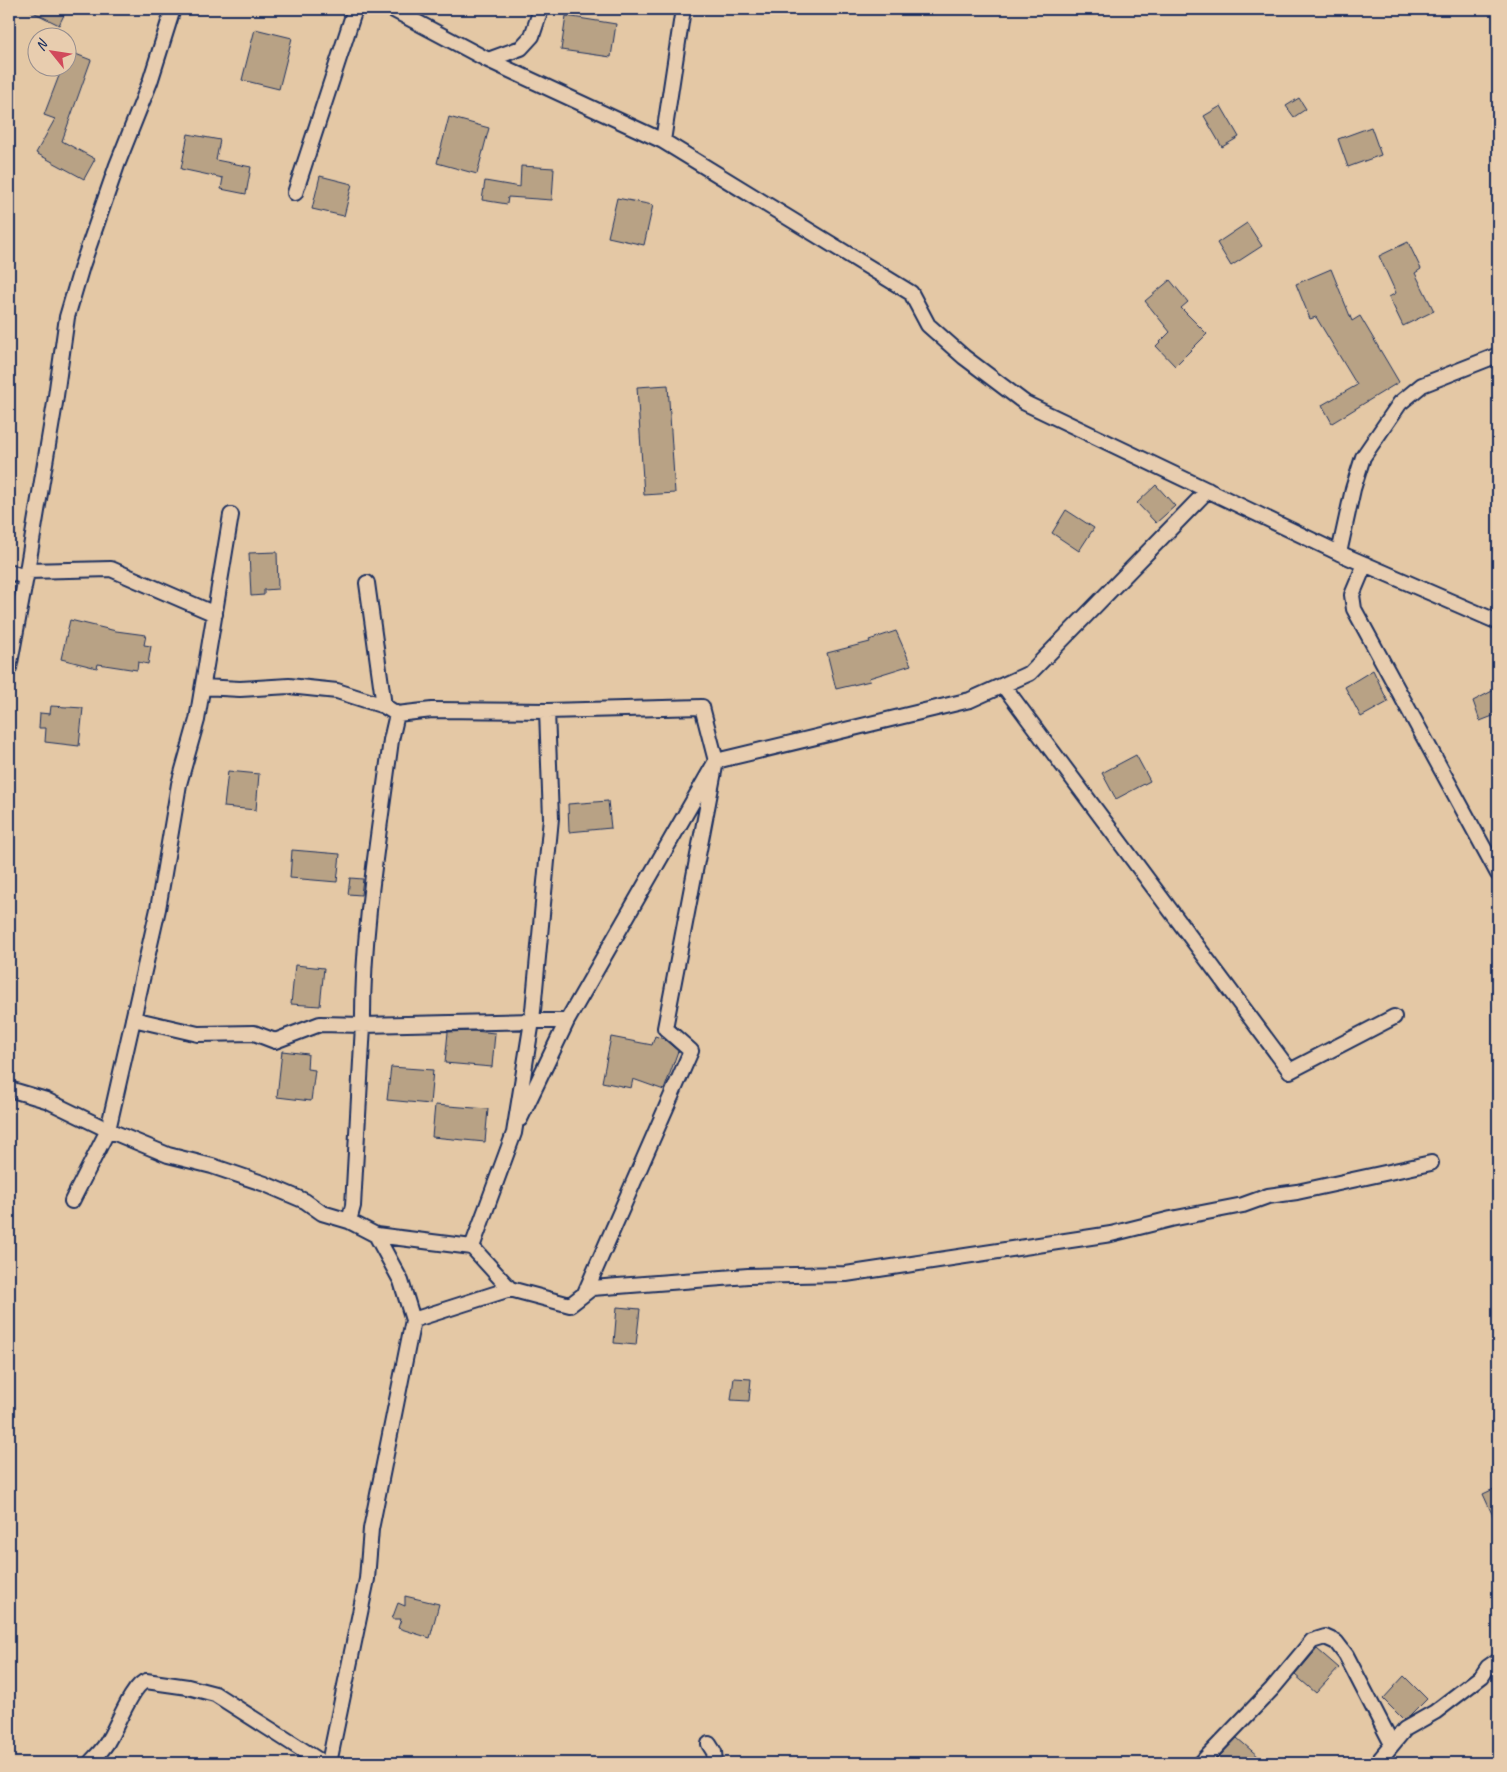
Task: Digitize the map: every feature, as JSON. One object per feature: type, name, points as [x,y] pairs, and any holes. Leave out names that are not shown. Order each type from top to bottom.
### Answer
[{"type":"street","points":[[9,668],[27,574],[55,403],[66,317],[117,165],[150,82],[173,9]]},
{"type":"street","points":[[295,193],[355,9]]},
{"type":"street","points":[[392,9],[488,60],[663,141],[910,293],[928,325],[964,357],[1025,403],[1339,553],[1498,622]]},
{"type":"street","points":[[488,60],[521,48],[532,36],[540,9]]},
{"type":"street","points":[[663,141],[683,9]]},
{"type":"street","points":[[1339,553],[1353,489],[1363,457],[1400,403],[1422,385],[1498,355]]},
{"type":"street","points":[[472,1248],[514,1133],[567,1021],[716,760],[970,700],[1030,673],[1208,490]]},
{"type":"street","points":[[72,1201],[108,1130],[158,909],[179,784],[198,720],[230,515]]},
{"type":"street","points":[[1365,564],[1352,595],[1354,609],[1498,874]]},
{"type":"street","points":[[9,572],[27,574],[111,569],[215,614]]},
{"type":"street","points":[[367,583],[384,706]]},
{"type":"street","points":[[1003,685],[1290,1071],[1394,1017]]},
{"type":"street","points":[[203,687],[240,689],[289,686],[337,691],[384,706],[397,714],[432,710],[547,711],[702,707],[716,760],[665,1028],[691,1051],[585,1293]]},
{"type":"street","points":[[514,1133],[532,1021],[551,818],[547,711]]},
{"type":"street","points":[[349,1221],[354,1206],[363,1025],[362,981],[391,740],[397,714]]},
{"type":"street","points":[[133,1019],[198,1034],[254,1033],[275,1041],[320,1024],[363,1025],[567,1021]]},
{"type":"street","points":[[9,1089],[46,1100],[108,1130],[168,1155],[212,1166],[264,1184],[305,1201],[322,1213],[349,1221],[376,1235],[472,1248],[510,1289],[570,1305],[592,1288],[748,1276],[846,1274],[1111,1234],[1170,1219],[1243,1205],[1268,1196],[1297,1192],[1431,1163]]},
{"type":"street","points":[[329,1763],[367,1579],[372,1529],[413,1320],[401,1281],[376,1235]]},
{"type":"street","points":[[413,1320],[510,1289]]},
{"type":"street","points":[[1201,1763],[1272,1689],[1312,1641],[1325,1637],[1336,1642],[1346,1655],[1392,1744]]},
{"type":"street","points":[[1377,1763],[1404,1729],[1434,1712],[1482,1676],[1488,1667],[1498,1660]]},
{"type":"street","points":[[90,1763],[109,1740],[136,1688],[140,1683],[146,1681],[188,1687],[215,1694],[323,1763]]},
{"type":"street","points":[[709,1744],[714,1752],[715,1763]]},
{"type":"building","points":[[27,9],[67,9],[59,25]]},
{"type":"building","points":[[566,16],[616,24],[611,57],[561,50]]},
{"type":"building","points":[[255,29],[292,38],[279,89],[242,80]]},
{"type":"building","points":[[78,55],[91,60],[62,141],[95,159],[84,179],[36,153],[55,119],[44,115],[58,78],[78,78]]},
{"type":"building","points":[[1299,98],[1306,109],[1294,117],[1286,106]]},
{"type":"building","points":[[1221,106],[1239,137],[1222,147],[1204,116]]},
{"type":"building","points":[[449,117],[489,128],[477,174],[437,163]]},
{"type":"building","points":[[1371,127],[1381,155],[1348,167],[1338,139]]},
{"type":"building","points":[[188,134],[220,140],[216,160],[251,167],[246,194],[221,189],[223,178],[181,169]]},
{"type":"building","points":[[521,166],[554,168],[552,200],[508,197],[507,204],[482,200],[485,181],[520,187]]},
{"type":"building","points":[[320,176],[352,184],[344,216],[312,209]]},
{"type":"building","points":[[617,198],[653,205],[644,245],[608,237]]},
{"type":"building","points":[[1247,223],[1262,246],[1231,266],[1217,243]]},
{"type":"building","points":[[1408,242],[1421,269],[1415,273],[1434,311],[1403,326],[1389,297],[1396,293],[1379,256]]},
{"type":"building","points":[[1331,269],[1352,321],[1360,316],[1399,382],[1332,423],[1322,405],[1357,385],[1316,317],[1310,319],[1296,284]]},
{"type":"building","points":[[1170,280],[1188,302],[1181,308],[1207,334],[1175,366],[1156,346],[1170,332],[1145,301]]},
{"type":"building","points":[[668,385],[675,493],[644,495],[637,387]]},
{"type":"building","points":[[1156,485],[1175,506],[1156,523],[1137,503]]},
{"type":"building","points":[[1066,510],[1094,528],[1079,551],[1052,533]]},
{"type":"building","points":[[277,552],[278,589],[264,590],[264,595],[251,596],[249,553]]},
{"type":"building","points":[[70,620],[116,631],[146,635],[144,645],[151,646],[148,664],[138,662],[137,670],[98,664],[97,668],[61,659]]},
{"type":"building","points":[[896,631],[911,665],[869,678],[870,681],[836,689],[827,653],[870,642],[869,640]]},
{"type":"building","points":[[1373,670],[1388,702],[1361,717],[1345,687]]},
{"type":"building","points":[[1498,688],[1498,714],[1480,721],[1473,701]]},
{"type":"building","points":[[51,706],[83,708],[79,746],[45,742],[46,728],[39,728],[40,713],[50,714]]},
{"type":"building","points":[[1136,755],[1150,781],[1116,799],[1102,773]]},
{"type":"building","points":[[228,771],[259,774],[256,810],[224,807]]},
{"type":"building","points":[[608,801],[611,828],[569,832],[568,804]]},
{"type":"building","points":[[292,850],[340,854],[337,882],[290,878]]},
{"type":"building","points":[[350,878],[363,879],[361,895],[348,894]]},
{"type":"building","points":[[295,965],[324,968],[320,1006],[291,1004]]},
{"type":"building","points":[[474,1031],[495,1033],[492,1067],[445,1063],[448,1032]]},
{"type":"building","points":[[655,1036],[664,1039],[678,1051],[664,1090],[633,1079],[631,1088],[602,1082],[611,1037],[652,1045]]},
{"type":"building","points":[[282,1051],[308,1054],[307,1069],[315,1070],[311,1101],[277,1097]]},
{"type":"building","points":[[391,1067],[433,1070],[430,1104],[387,1100]]},
{"type":"building","points":[[435,1105],[488,1109],[485,1142],[432,1137]]},
{"type":"building","points":[[617,1307],[640,1309],[636,1345],[614,1343]]},
{"type":"building","points":[[734,1378],[751,1379],[749,1401],[731,1400]]},
{"type":"building","points":[[1498,1487],[1498,1527],[1483,1494]]},
{"type":"building","points":[[405,1596],[439,1604],[430,1638],[398,1628],[401,1619],[392,1619],[398,1603],[405,1606]]},
{"type":"building","points":[[1317,1649],[1339,1668],[1316,1693],[1295,1675]]},
{"type":"building","points":[[1404,1676],[1427,1699],[1404,1720],[1383,1699]]},
{"type":"building","points":[[1237,1738],[1266,1763],[1213,1763]]}]
